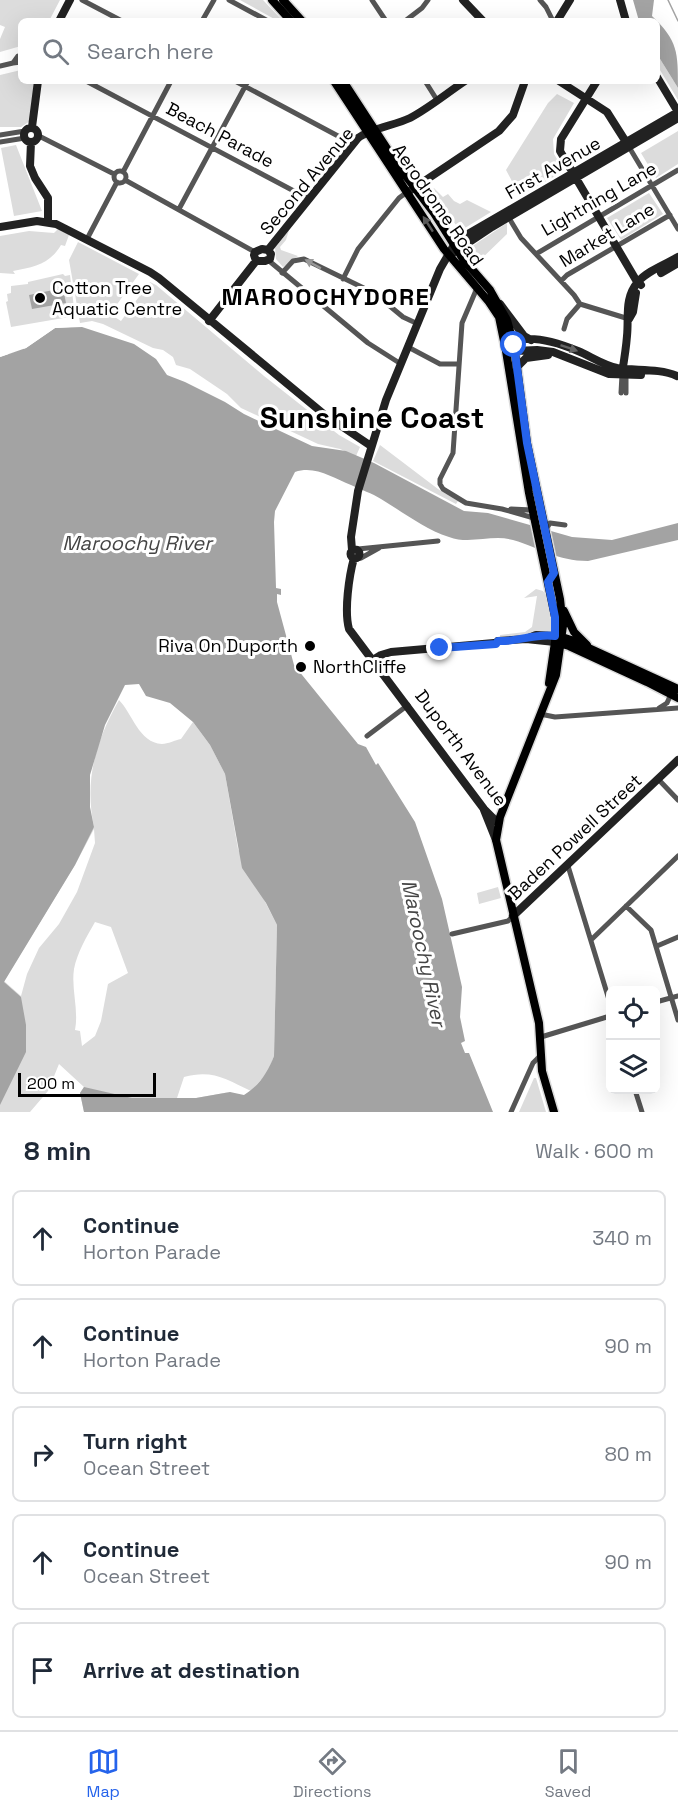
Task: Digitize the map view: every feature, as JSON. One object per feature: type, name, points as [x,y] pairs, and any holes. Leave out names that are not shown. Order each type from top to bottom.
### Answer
[{"type":"main road","points":[[272,0],[288,18]]},
{"type":"main road","points":[[283,0],[299,18]]},
{"type":"main road","name":"Aerodrome Road","points":[[336,84],[411,190],[449,255],[499,317],[511,348]]},
{"type":"main road","name":"Aerodrome Road","points":[[345,84],[372,132]]},
{"type":"main road","name":"Aerodrome Road","points":[[411,190],[497,301],[509,325],[511,348]]},
{"type":"main road","points":[[511,348],[517,367],[539,523]]},
{"type":"main road","points":[[511,348],[546,554],[548,582],[558,640]]},
{"type":"main road","points":[[498,823],[545,701],[563,621],[554,573],[546,554]]},
{"type":"main road","points":[[548,582],[554,573]]},
{"type":"main road","points":[[560,599],[574,632],[586,645],[676,694]]},
{"type":"main road","points":[[558,640],[597,651]]},
{"type":"main road","points":[[558,640],[676,694]]},
{"type":"main road","name":"Duporth Avenue","points":[[498,823],[496,840],[541,1037],[542,1071],[554,1112]]},
{"type":"street","points":[[61,18],[70,0]]},
{"type":"street","points":[[82,0],[116,18]]},
{"type":"street","points":[[204,18],[214,0]]},
{"type":"street","points":[[230,0],[263,18]]},
{"type":"street","points":[[372,0],[384,18]]},
{"type":"street","points":[[409,18],[428,0]]},
{"type":"street","points":[[463,0],[480,18]]},
{"type":"street","points":[[540,0],[553,18]]},
{"type":"street","points":[[557,18],[570,0]]},
{"type":"street","points":[[620,0],[625,18]]},
{"type":"street","points":[[546,7],[563,11]]},
{"type":"street","points":[[13,63],[18,56]]},
{"type":"street","points":[[0,66],[18,62]]},
{"type":"street","points":[[660,82],[678,112]]},
{"type":"street","points":[[37,84],[28,135],[30,166],[48,198],[48,222]]},
{"type":"street","name":"Beach Parade","points":[[92,84],[309,199]]},
{"type":"street","points":[[123,172],[169,84]]},
{"type":"street","points":[[179,209],[246,84],[353,144]]},
{"type":"street","points":[[428,84],[437,100]]},
{"type":"street","name":"Second Avenue","points":[[268,250],[353,144],[372,132],[410,118],[461,84]]},
{"type":"street","points":[[342,279],[362,244],[399,198],[507,124],[524,84]]},
{"type":"street","points":[[558,84],[610,115],[678,229]]},
{"type":"street","points":[[562,84],[566,87]]},
{"type":"street","points":[[595,84],[560,143],[560,151],[639,284]]},
{"type":"street","name":"First Avenue","points":[[628,145],[678,112]]},
{"type":"street","name":"First Avenue","points":[[449,255],[468,234],[678,118]]},
{"type":"street","points":[[0,135],[28,135],[35,141],[39,136],[114,174],[123,172]]},
{"type":"street","points":[[0,142],[28,135]]},
{"type":"street","name":"Lightning Lane","points":[[536,254],[678,170]]},
{"type":"street","points":[[123,172],[125,180]]},
{"type":"street","points":[[114,174],[117,182]]},
{"type":"street","name":"First Avenue","points":[[456,248],[575,176]]},
{"type":"street","points":[[125,180],[179,209],[256,256],[262,262],[271,256],[268,250],[262,249],[256,256]]},
{"type":"street","points":[[117,182],[125,180]]},
{"type":"street","points":[[87,239],[117,182]]},
{"type":"street","name":"Market Lane","points":[[561,281],[567,275],[670,215]]},
{"type":"street","points":[[509,218],[521,238],[580,304],[629,319]]},
{"type":"street","points":[[0,226],[28,221],[48,222],[63,226],[159,278],[325,415],[371,446],[386,400],[408,346],[440,269],[449,255]]},
{"type":"street","name":"Second Avenue","points":[[209,321],[256,256]]},
{"type":"street","points":[[624,393],[629,319],[633,312],[639,284],[678,257]]},
{"type":"street","points":[[282,273],[293,261],[301,258],[374,293],[403,317],[418,324]]},
{"type":"street","points":[[268,260],[373,347],[401,364]]},
{"type":"street","points":[[639,284],[678,263]]},
{"type":"street","points":[[477,288],[463,320],[453,453],[440,479],[440,485],[466,503],[503,509],[539,523],[562,525],[550,519],[539,523]]},
{"type":"street","points":[[497,301],[510,314],[524,336],[532,340],[570,348],[602,363],[624,370],[666,378],[678,376]]},
{"type":"street","points":[[564,329],[567,320],[580,304]]},
{"type":"street","points":[[511,348],[532,340]]},
{"type":"street","points":[[408,346],[438,363],[459,364]]},
{"type":"street","points":[[511,348],[564,355],[606,374],[624,370]]},
{"type":"street","points":[[517,367],[523,360],[530,357],[564,355]]},
{"type":"street","name":"Duporth Avenue","points":[[371,446],[359,486],[351,537],[355,554],[350,574],[348,626],[483,808],[498,823]]},
{"type":"street","points":[[355,554],[380,548],[438,541]]},
{"type":"street","points":[[355,554],[361,558],[380,548]]},
{"type":"street","points":[[373,660],[391,652],[526,639],[558,640]]},
{"type":"street","points":[[660,708],[676,694]]},
{"type":"street","points":[[367,736],[408,705]]},
{"type":"street","points":[[540,714],[555,717],[678,708]]},
{"type":"street","name":"Baden Powell Street","points":[[452,934],[506,922],[678,760]]},
{"type":"street","points":[[658,779],[678,800]]},
{"type":"street","points":[[483,808],[496,840]]},
{"type":"street","points":[[592,939],[678,856]]},
{"type":"street","points":[[568,866],[606,989]]},
{"type":"street","points":[[626,906],[651,930],[678,1020]]},
{"type":"street","points":[[657,945],[678,937]]},
{"type":"street","points":[[660,1001],[678,996]]},
{"type":"street","points":[[541,1037],[606,1017]]},
{"type":"street","points":[[511,1112],[533,1063],[540,1056]]},
{"type":"street","points":[[637,1094],[642,1112]]},
{"type":"shaded area","points":[[0,0],[60,0],[51,18],[18,18],[18,47],[0,52],[0,39],[5,27],[0,25]]},
{"type":"shaded area","points":[[240,0],[263,0],[280,18],[273,18]]},
{"type":"shaded area","points":[[660,59],[678,88],[678,100],[660,70]]},
{"type":"shaded area","points":[[18,71],[18,84],[35,84],[30,121],[21,127],[0,127],[0,75]]},
{"type":"shaded area","points":[[557,94],[574,103],[553,139],[554,154],[564,171],[520,196],[506,170],[548,103]]},
{"type":"shaded area","points":[[678,131],[678,164],[656,178],[641,153]]},
{"type":"shaded area","points":[[16,145],[42,211],[14,216],[1,148]]},
{"type":"shaded area","points":[[434,188],[443,197],[448,194],[460,204],[467,200],[491,212],[460,231],[432,190]]},
{"type":"shaded area","points":[[649,193],[663,214],[621,240],[607,218]]},
{"type":"shaded area","points":[[507,223],[507,234],[475,265],[468,249]]},
{"type":"shaded area","points":[[58,229],[69,235],[65,246],[61,245],[47,261],[13,271],[15,274],[0,273],[0,236],[29,231],[54,233]]},
{"type":"shaded area","points":[[289,230],[286,240],[280,247],[281,250],[298,256],[283,267],[276,259],[275,248]]},
{"type":"shaded area","points":[[78,242],[139,274],[110,314],[121,321],[150,282],[156,285],[264,376],[339,435],[360,447],[356,456],[340,449],[318,444],[241,408],[227,394],[190,369],[176,365],[173,357],[163,350],[153,348],[103,324],[92,321],[80,323],[69,260]]},
{"type":"shaded area","name":"Cotton Tree Aquatic Centre","points":[[63,274],[70,275],[75,316],[11,327],[6,302],[8,301],[7,294],[11,293],[11,286],[28,284],[28,282]]},
{"type":"shaded area","points":[[380,445],[438,489],[458,501],[456,504],[373,461]]},
{"type":"shaded area","points":[[536,589],[543,591],[548,598],[551,631],[500,638],[500,635],[525,632],[532,627],[537,596],[524,598]]},
{"type":"shaded area","points":[[119,700],[147,739],[162,744],[181,739],[193,722],[210,745],[225,774],[238,849],[277,925],[274,1056],[268,1072],[251,1091],[219,1076],[203,1074],[184,1077],[177,1098],[196,1098],[230,1092],[152,1112],[84,1112],[80,1093],[84,1087],[59,1064],[48,1091],[30,1112],[0,1112],[0,910],[94,827],[90,793],[91,777],[98,746]],"holes":[[[94,829],[95,843],[77,892],[59,924],[39,948],[27,974],[21,996],[4,981],[75,865]],[[95,922],[111,927],[128,973],[108,984],[101,1021],[95,1036],[82,1046],[80,1031],[75,1030],[74,969],[80,951]]]},
{"type":"shaded area","points":[[498,887],[501,898],[479,904],[477,893]]},
{"type":"shaded area","points":[[536,1078],[546,1112],[519,1112]]},
{"type":"water","points":[[633,0],[654,0],[652,16],[654,18],[638,18]]},
{"type":"water","points":[[660,25],[675,48],[678,88],[660,59]]},
{"type":"water","points":[[63,288],[66,303],[32,309],[29,295]]},
{"type":"water","name":"Maroochy River","points":[[82,327],[134,344],[156,359],[167,375],[225,402],[244,414],[312,446],[346,451],[374,463],[464,511],[488,513],[572,537],[612,540],[678,523],[678,540],[588,561],[567,559],[505,538],[465,540],[440,534],[374,495],[324,473],[310,470],[295,472],[275,511],[276,588],[281,589],[281,595],[277,594],[277,602],[294,665],[358,744],[366,747],[415,822],[442,899],[462,987],[460,1017],[465,1041],[461,1043],[465,1053],[469,1053],[493,1112],[84,1112],[80,1093],[84,1087],[132,1098],[196,1098],[230,1092],[244,1095],[262,1078],[274,1056],[277,925],[266,903],[242,868],[225,774],[210,745],[193,722],[170,703],[146,696],[139,684],[125,685],[105,725],[90,775],[90,807],[94,827],[75,865],[4,982],[21,997],[26,1025],[26,1052],[0,1105],[0,357],[26,348],[55,328]]},
{"type":"pier","points":[[82,324],[87,326],[55,328],[23,349],[36,336],[54,326]]},
{"type":"waterway","points":[[668,0],[678,21]]},
{"type":"place","name":"Cotton Tree Aquatic Centre","points":[[40,298]]},
{"type":"place","name":"Riva On Duporth","points":[[310,646]]},
{"type":"place","name":"NorthCliffe","points":[[301,667]]},
{"type":"district","name":"MAROOCHYDORE","points":[[326,297]]},
{"type":"district","name":"Sunshine Coast","points":[[372,418]]},
{"type":"route","points":[[440,648],[496,644],[498,641],[526,639],[536,635],[555,636],[555,617],[548,582],[554,573],[527,443],[514,345]]}]
